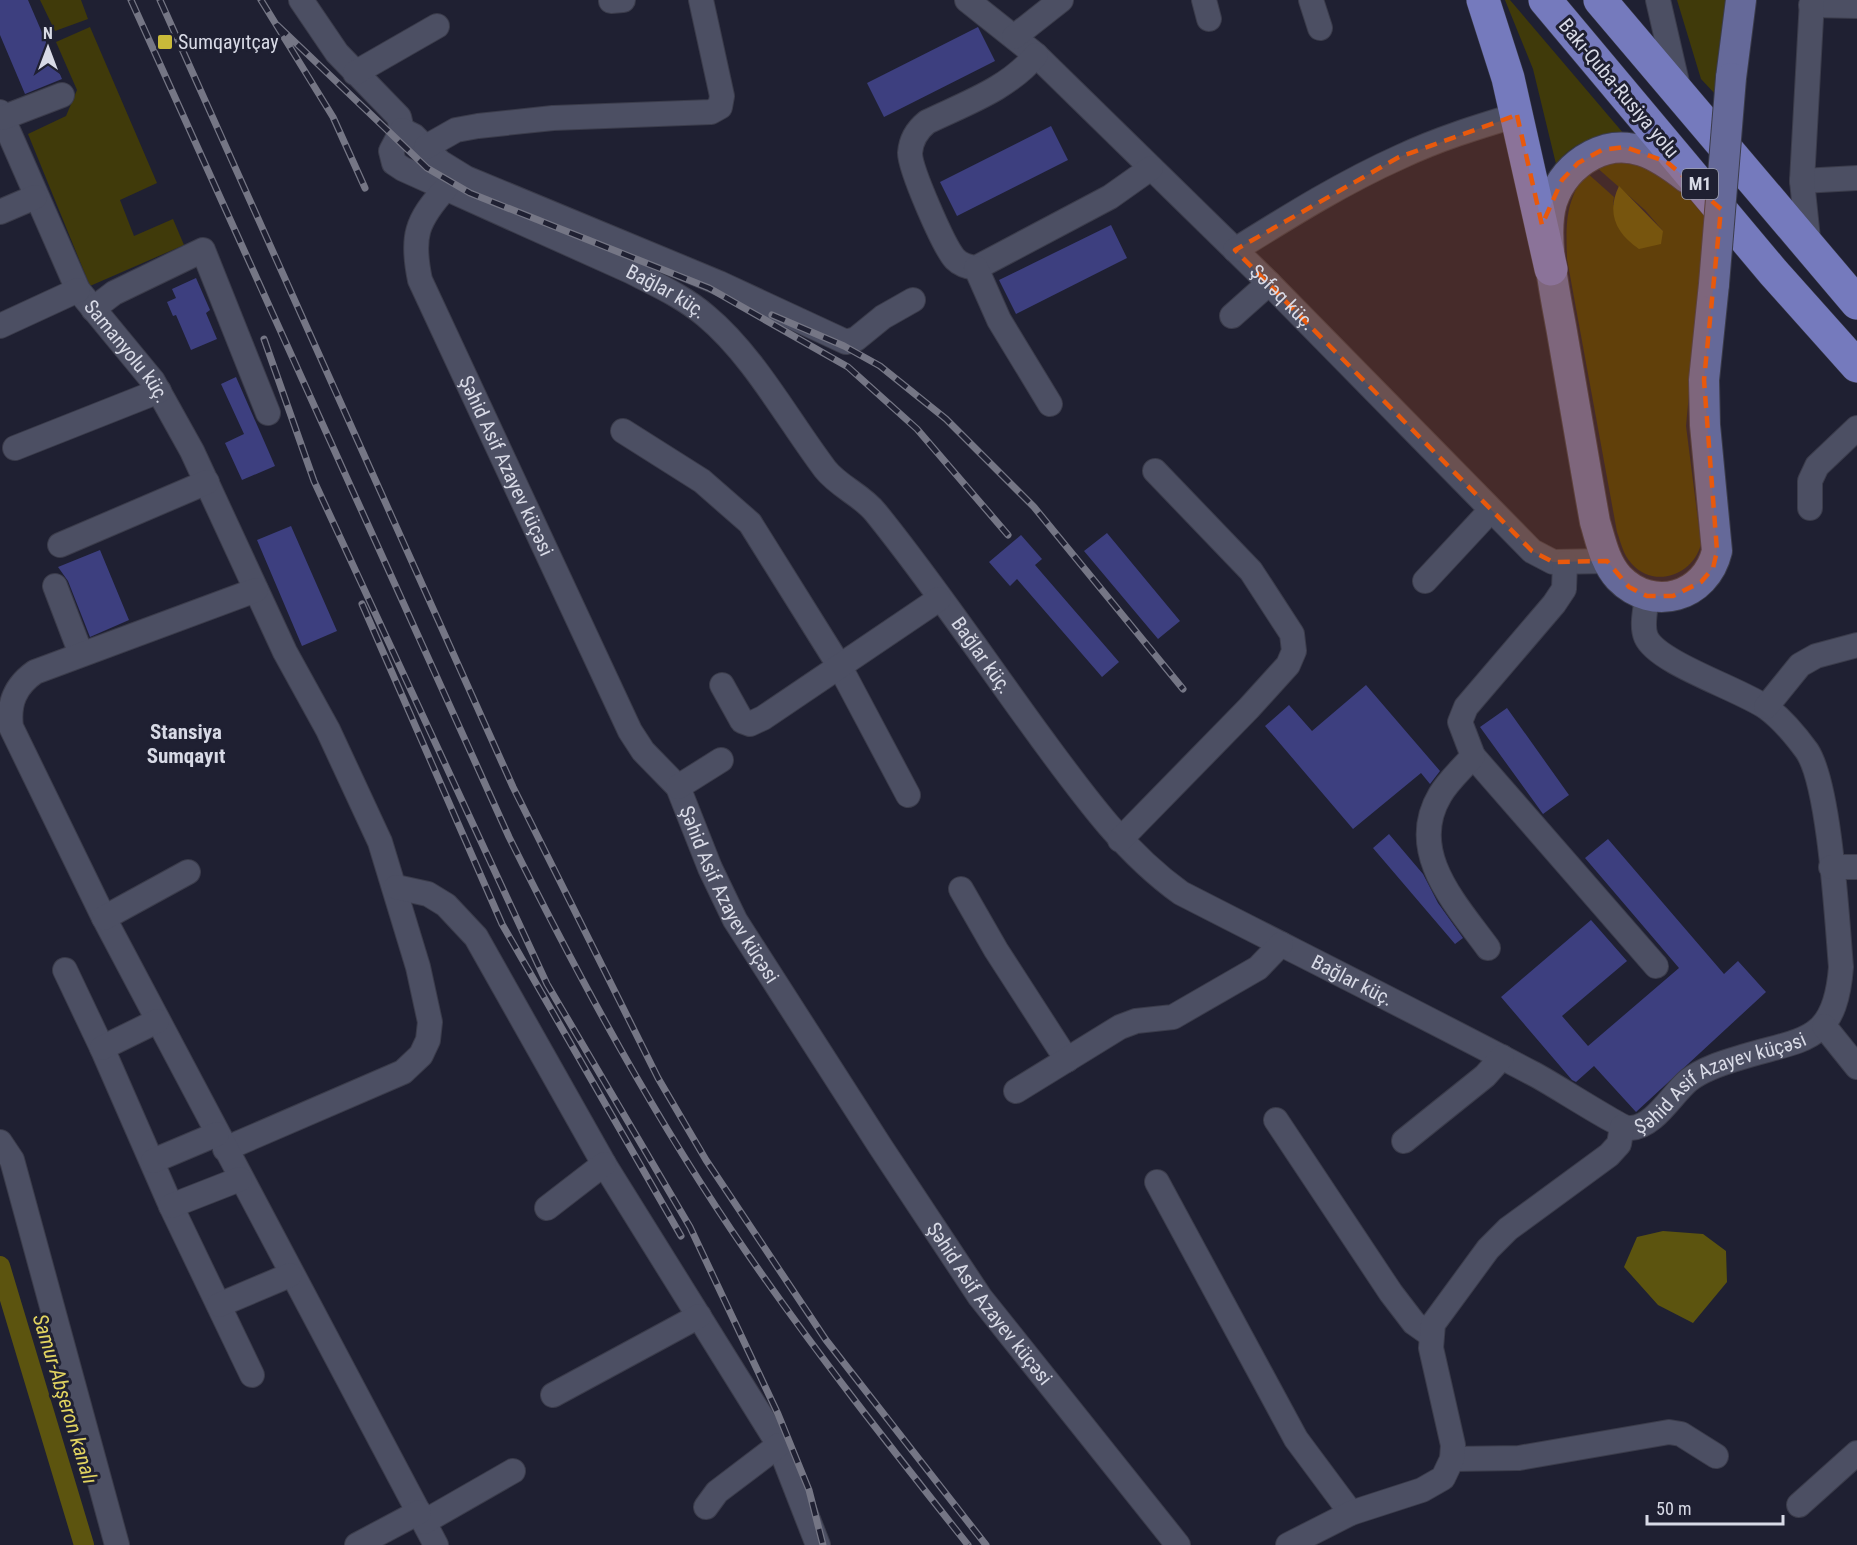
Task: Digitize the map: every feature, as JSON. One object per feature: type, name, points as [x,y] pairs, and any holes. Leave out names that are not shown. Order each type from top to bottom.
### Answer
[{"type":"highway","points":[[1482,0],[1493,27],[1517,115],[1551,269]]},
{"type":"highway","name":"Bakı-Quba-Rusiya yolu","points":[[1545,0],[1708,194],[1857,366]]},
{"type":"highway","name":"M1","points":[[1600,0],[1857,303]]},
{"type":"main road","points":[[1708,194],[1667,162],[1642,149],[1625,147],[1602,150],[1578,163],[1562,180],[1552,204],[1551,269],[1595,522],[1607,561],[1629,587],[1647,596],[1673,596],[1701,582],[1713,568],[1717,551],[1705,425],[1704,380],[1731,78],[1741,0]]},
{"type":"street","points":[[301,0],[322,33],[355,73],[399,117],[399,135],[410,132],[440,162],[466,178],[719,283],[846,342],[856,339],[883,317],[914,300]]},
{"type":"street","points":[[610,1],[623,0]]},
{"type":"street","points":[[426,147],[450,132],[478,126],[553,118],[711,112],[720,107],[722,96],[701,0]]},
{"type":"street","name":"Şəfəq küç.","points":[[967,0],[1036,55],[1269,283],[1532,551],[1553,562],[1607,561]]},
{"type":"street","points":[[1014,37],[1061,0]]},
{"type":"street","points":[[1311,0],[1320,28]]},
{"type":"street","points":[[1658,0],[1679,94]]},
{"type":"street","points":[[1810,250],[1802,181],[1812,3],[1857,6]]},
{"type":"street","points":[[355,73],[437,26]]},
{"type":"street","points":[[1036,55],[1024,70],[1005,84],[927,122],[918,129],[913,140],[910,155],[916,176],[946,245],[956,260],[967,267],[976,267],[1110,197],[1151,168]]},
{"type":"street","points":[[1,115],[62,95]]},
{"type":"street","name":"Samanyolu küç.","points":[[1,115],[35,197],[78,290],[159,392],[207,482],[285,652],[350,776],[380,842],[396,887],[418,967],[429,1022],[428,1040],[421,1055],[404,1072],[221,1141],[153,1161]]},
{"type":"street","points":[[1235,250],[1318,200],[1399,157],[1457,133],[1517,115]]},
{"type":"street","name":"Bağlar küç.","points":[[399,135],[391,151],[394,163],[403,170],[632,272],[667,290],[705,315],[725,334],[778,401],[829,474],[876,512],[1068,775],[1120,840],[1152,872],[1181,893],[1450,1028],[1565,1090],[1622,1127]]},
{"type":"street","points":[[1802,181],[1857,178]]},
{"type":"street","name":"Şəhid Asif Azayev küçəsi","points":[[446,188],[426,212],[417,228],[415,256],[420,280],[630,731],[643,751],[678,787],[710,868],[735,920],[880,1146],[1008,1334],[1178,1545]]},
{"type":"street","points":[[0,212],[35,197]]},
{"type":"street","points":[[93,309],[114,293],[203,250],[268,413]]},
{"type":"street","points":[[976,267],[999,320],[1050,404]]},
{"type":"street","points":[[1233,316],[1269,283]]},
{"type":"street","points":[[0,326],[78,290]]},
{"type":"street","points":[[15,448],[159,392]]},
{"type":"street","points":[[1810,508],[1810,481],[1817,466],[1857,428]]},
{"type":"street","points":[[623,431],[702,481],[750,523],[840,667],[908,795]]},
{"type":"street","points":[[1120,840],[1250,708],[1288,665],[1294,651],[1292,634],[1251,571],[1155,471]]},
{"type":"street","points":[[60,545],[207,482]]},
{"type":"street","points":[[1425,581],[1491,510]]},
{"type":"street","points":[[1564,563],[1566,579],[1559,597],[1466,707],[1460,722],[1473,756],[1656,966]]},
{"type":"street","points":[[55,586],[81,654]]},
{"type":"street","points":[[256,590],[35,672],[17,689],[7,738],[104,918],[290,1275],[436,1545]]},
{"type":"street","name":"Şəhid Asif Azayev küçəsi","points":[[1431,1335],[1440,1314],[1488,1249],[1508,1229],[1609,1155],[1619,1144],[1622,1127],[1630,1128],[1648,1121],[1690,1080],[1709,1068],[1791,1044],[1808,1037],[1824,1026],[1833,1012],[1849,968],[1831,867],[1822,796],[1808,753],[1779,718],[1766,707],[1734,689],[1680,665],[1646,639],[1644,628],[1647,596]]},
{"type":"street","points":[[722,685],[742,721],[750,723],[763,718],[939,599]]},
{"type":"street","points":[[1766,707],[1800,665],[1816,656],[1857,645]]},
{"type":"street","points":[[1473,756],[1440,796],[1430,824],[1428,842],[1444,888],[1488,948]]},
{"type":"street","points":[[678,787],[721,760]]},
{"type":"street","points":[[1831,867],[1857,867]]},
{"type":"street","points":[[104,918],[188,872]]},
{"type":"street","points":[[396,887],[420,891],[446,905],[476,937],[604,1164],[779,1444],[818,1545]]},
{"type":"street","points":[[961,889],[996,950],[1067,1060]]},
{"type":"street","points":[[1016,1091],[1120,1027],[1136,1020],[1173,1017],[1258,968],[1281,944]]},
{"type":"street","points":[[65,970],[153,1161],[171,1206],[252,1375]]},
{"type":"street","points":[[102,1048],[158,1021]]},
{"type":"street","points":[[1824,1026],[1857,1067]]},
{"type":"street","points":[[1404,1141],[1485,1076],[1502,1057]]},
{"type":"street","points":[[1276,1119],[1391,1293],[1414,1323],[1431,1335],[1434,1364],[1452,1445],[1452,1460],[1443,1478],[1422,1490],[1351,1513],[1288,1545]]},
{"type":"street","points":[[0,1142],[12,1160],[117,1545]]},
{"type":"street","points":[[547,1208],[604,1164]]},
{"type":"street","points":[[171,1206],[240,1179]]},
{"type":"street","points":[[1157,1182],[1296,1439],[1351,1513]]},
{"type":"street","points":[[219,1305],[290,1275]]},
{"type":"street","points":[[553,1395],[699,1316]]},
{"type":"street","points":[[1452,1460],[1519,1458],[1669,1432],[1681,1434],[1716,1456]]},
{"type":"street","points":[[706,1507],[717,1492],[779,1444]]},
{"type":"street","points":[[1799,1504],[1857,1453]]},
{"type":"street","points":[[357,1545],[421,1517],[513,1471]]},
{"type":"highlighted area","points":[[1517,115],[1542,225],[1562,180],[1578,163],[1602,150],[1625,147],[1667,162],[1721,209],[1704,380],[1717,551],[1713,568],[1701,582],[1673,596],[1647,596],[1629,587],[1607,561],[1553,562],[1532,551],[1235,250],[1399,157]]},
{"type":"shaded area","points":[[40,0],[81,0],[88,19],[55,31]]},
{"type":"shaded area","points":[[1505,0],[1510,0],[1624,134],[1586,141],[1570,150],[1556,164],[1533,69]]},
{"type":"shaded area","points":[[1677,0],[1728,0],[1717,96],[1701,79]]},
{"type":"shaded area","points":[[90,27],[157,183],[120,200],[134,236],[173,219],[184,245],[90,286],[28,134],[66,116],[77,90],[56,42]]},
{"type":"shaded area","points":[[1610,159],[1656,169],[1706,214],[1686,426],[1701,544],[1690,564],[1681,571],[1661,577],[1650,576],[1640,571],[1628,560],[1617,532],[1567,259],[1570,204],[1586,172],[1614,197],[1613,205],[1663,231],[1645,210],[1594,165]]},
{"type":"shaded area","points":[[1619,186],[1663,231],[1661,244],[1639,249],[1624,236],[1616,222],[1613,205]]},
{"type":"shaded area","points":[[1663,1231],[1703,1234],[1726,1251],[1727,1282],[1693,1323],[1658,1305],[1624,1267],[1637,1237]]},
{"type":"building","points":[[0,0],[28,0],[62,79],[25,94],[0,35]]},
{"type":"building","points":[[978,27],[995,61],[884,117],[867,83]]},
{"type":"building","points":[[1051,126],[1068,160],[957,216],[940,182]]},
{"type":"building","points":[[1111,225],[1127,258],[1016,314],[999,280]]},
{"type":"building","points":[[196,278],[210,310],[206,313],[217,339],[191,350],[176,315],[173,316],[167,302],[176,298],[172,289]]},
{"type":"building","points":[[236,377],[275,466],[242,480],[225,443],[244,434],[221,384]]},
{"type":"building","points":[[291,526],[337,631],[302,646],[257,540]]},
{"type":"building","points":[[1107,533],[1180,621],[1158,639],[1084,551]]},
{"type":"building","points":[[1021,535],[1042,559],[1035,565],[1119,662],[1102,677],[1017,579],[1010,586],[989,562]]},
{"type":"building","points":[[100,550],[129,620],[90,637],[68,581],[58,567]]},
{"type":"building","points":[[1366,685],[1440,771],[1430,784],[1421,773],[1353,829],[1265,726],[1289,705],[1312,731]]},
{"type":"building","points":[[1507,708],[1569,795],[1543,814],[1480,727]]},
{"type":"building","points":[[1389,834],[1423,874],[1438,903],[1463,938],[1455,944],[1373,848]]},
{"type":"building","points":[[1608,839],[1724,974],[1738,961],[1766,992],[1636,1112],[1594,1066],[1576,1082],[1572,1080],[1501,997],[1591,920],[1627,961],[1562,1016],[1588,1046],[1679,968],[1585,858]]},
{"type":"waterway","name":"Samur-Abşeron kanalı","points":[[0,1266],[84,1545]]},
{"type":"railway","points":[[131,0],[509,837],[563,944],[650,1101],[747,1253],[827,1364],[968,1545]]},
{"type":"railway","points":[[160,0],[513,787],[658,1078],[706,1160],[826,1340],[986,1545]]},
{"type":"railway","points":[[261,0],[333,117],[365,188]]},
{"type":"railway","points":[[277,25],[427,168],[470,193],[709,288],[848,367],[917,429],[1008,535]]},
{"type":"railway","points":[[772,315],[844,346],[880,366],[946,419],[1034,507],[1183,689]]},
{"type":"railway","points":[[264,339],[314,481],[547,984],[690,1227],[778,1414],[809,1490],[823,1545]]},
{"type":"railway","points":[[362,604],[502,924],[681,1236]]},
{"type":"place","name":"Sumqayıtçay","points":[[165,42]]},
{"type":"district","name":"Stansiya Sumqayıt","points":[[186,744]]}]
